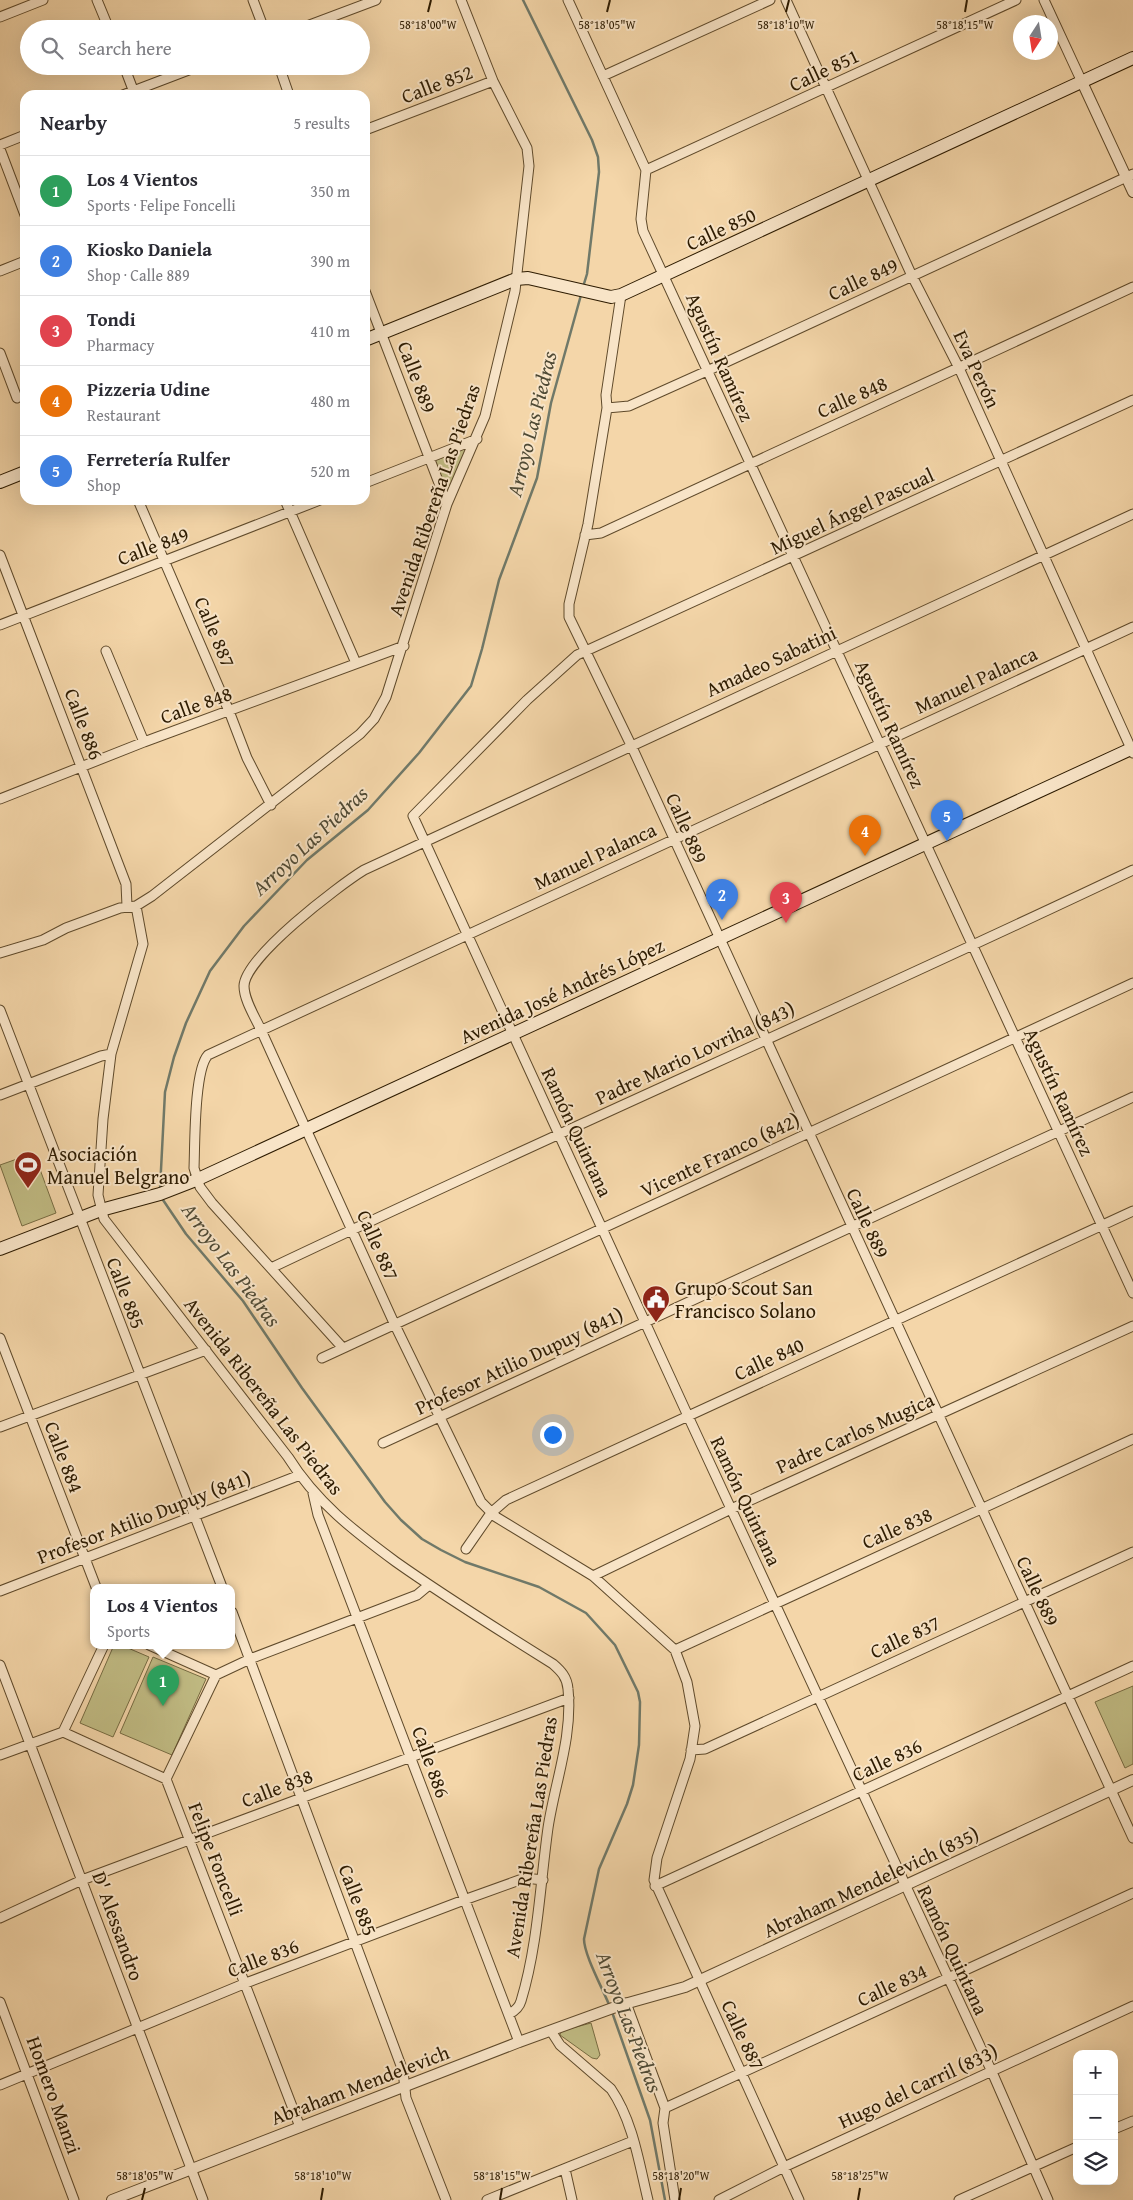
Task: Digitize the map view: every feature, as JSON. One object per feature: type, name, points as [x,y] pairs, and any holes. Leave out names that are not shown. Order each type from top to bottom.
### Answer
[{"type":"main road","name":"Calle 850","points":[[370,338],[516,279],[528,278],[598,294],[621,295],[1133,58]]},
{"type":"main road","points":[[0,482],[20,474]]},
{"type":"main road","name":"Avenida José Andrés López","points":[[0,1249],[106,1208],[177,1188],[196,1180],[1132,750]]},
{"type":"street","points":[[0,17],[42,0]]},
{"type":"street","points":[[97,0],[105,20]]},
{"type":"street","points":[[253,0],[261,20]]},
{"type":"street","points":[[323,20],[376,0]]},
{"type":"street","name":"Avenida Ribereña Las Piedras","points":[[460,0],[493,81],[529,156],[516,279],[485,416],[477,439],[448,504],[404,646],[386,697],[374,720],[360,734],[271,805],[160,890],[131,906],[143,936],[142,952],[111,1054],[102,1119],[98,1195],[106,1208],[111,1228],[313,1492],[346,1526],[429,1585],[553,1664],[564,1675],[569,1698],[563,1764],[548,1828],[543,1880],[521,2001],[517,2010],[509,2014]]},
{"type":"street","points":[[568,0],[646,170]]},
{"type":"street","points":[[603,76],[770,0]]},
{"type":"street","name":"Eva Perón","points":[[786,0],[912,276],[959,368],[1132,750]]},
{"type":"street","name":"Calle 851","points":[[646,170],[1016,0]]},
{"type":"street","points":[[1044,0],[1082,82],[1130,176],[1133,192]]},
{"type":"street","points":[[127,75],[133,90]]},
{"type":"street","points":[[141,90],[177,75]]},
{"type":"street","points":[[281,75],[287,90]]},
{"type":"street","name":"Calle 852","points":[[370,128],[493,81]]},
{"type":"street","points":[[0,145],[20,137]]},
{"type":"street","points":[[0,149],[20,202]]},
{"type":"street","name":"Agustín Ramírez","points":[[646,170],[641,224],[972,947],[1133,1293]]},
{"type":"street","name":"Calle 849","points":[[606,408],[629,406],[1130,176]]},
{"type":"street","points":[[0,271],[20,263]]},
{"type":"street","name":"Calle 848","points":[[585,535],[597,534],[1133,287]]},
{"type":"street","points":[[585,535],[606,408],[606,395],[621,295]]},
{"type":"street","name":"Calle 889","points":[[370,304],[448,504]]},
{"type":"street","points":[[0,353],[17,398]]},
{"type":"street","name":"Miguel Ángel Pascual","points":[[585,651],[1133,400]]},
{"type":"street","points":[[370,481],[477,439]]},
{"type":"street","name":"Calle 887","points":[[140,505],[229,711],[247,758],[271,805]]},
{"type":"street","points":[[287,505],[356,663]]},
{"type":"street","name":"Calle 849","points":[[0,625],[308,505]]},
{"type":"street","name":"Amadeo Sabatini","points":[[425,842],[1133,514]]},
{"type":"street","name":"Calle 889","points":[[585,535],[569,604],[572,624],[631,745],[718,939],[766,1039],[851,1228],[1133,1838]]},
{"type":"street","name":"Calle 886","points":[[0,555],[126,884],[131,906]]},
{"type":"street","name":"Manuel Palanca","points":[[196,1180],[194,1168],[199,1080],[202,1063],[208,1055],[1133,627]]},
{"type":"street","name":"Calle 848","points":[[0,799],[144,742],[404,646]]},
{"type":"street","points":[[106,651],[144,742]]},
{"type":"street","name":"Ramón Quintana","points":[[585,651],[572,658],[527,700],[413,816],[904,1886],[992,2072],[1048,2200]]},
{"type":"street","name":"Calle 887","points":[[425,842],[364,870],[334,891],[282,935],[253,965],[246,977],[244,987],[261,1030],[394,1323],[481,1502],[491,1513]]},
{"type":"street","name":"Padre Mario Lovriha (843)","points":[[271,1268],[766,1039],[972,947],[1133,870]]},
{"type":"street","points":[[0,954],[43,940],[66,928],[131,906]]},
{"type":"street","name":"Vicente Franco (842)","points":[[322,1358],[342,1347],[809,1134],[1133,983]]},
{"type":"street","name":"Calle 885","points":[[0,1010],[138,1374],[221,1584]]},
{"type":"street","points":[[0,1095],[100,1056],[111,1054]]},
{"type":"street","name":"Profesor Atilio Dupuy (841)","points":[[383,1443],[1133,1097]]},
{"type":"street","points":[[196,1180],[212,1203],[342,1347]]},
{"type":"street","name":"Calle 840","points":[[466,1549],[491,1513],[506,1500],[1133,1211]]},
{"type":"street","name":"Padre Carlos Mugica","points":[[594,1576],[731,1509],[1133,1326]]},
{"type":"street","name":"Calle 884","points":[[0,1338],[95,1584]]},
{"type":"street","points":[[0,1427],[206,1350]]},
{"type":"street","name":"Calle 838","points":[[675,1650],[1133,1439]]},
{"type":"street","name":"Profesor Atilio Dupuy (841)","points":[[0,1591],[300,1475]]},
{"type":"street","name":"Calle 886","points":[[313,1492],[318,1515],[520,2042]]},
{"type":"street","points":[[491,1513],[594,1576],[675,1650],[694,1710],[695,1726],[691,1750],[654,1868],[655,1886]]},
{"type":"street","name":"Calle 837","points":[[691,1750],[705,1749],[1133,1552]]},
{"type":"street","points":[[0,1755],[64,1732],[166,1779],[216,1675],[250,1659],[417,1595],[429,1585]]},
{"type":"street","name":"Calle 885","points":[[235,1620],[402,2070],[406,2098],[446,2200]]},
{"type":"street","points":[[64,1732],[102,1649]]},
{"type":"street","points":[[159,1649],[216,1675]]},
{"type":"street","name":"D' Alessandro","points":[[0,1665],[202,2200]]},
{"type":"street","name":"Calle 836","points":[[655,1886],[1133,1666]]},
{"type":"street","name":"Calle 838","points":[[0,1918],[82,1880],[569,1698]]},
{"type":"street","name":"Felipe Foncelli","points":[[166,1779],[191,1839],[300,2127]]},
{"type":"street","name":"Abraham Mendelevich (835)","points":[[623,2004],[673,1991],[699,1981],[1133,1780]]},
{"type":"street","name":"Calle 836","points":[[0,2085],[246,1983],[464,1900],[525,1878],[543,1880]]},
{"type":"street","name":"Calle 887","points":[[655,1886],[798,2200]]},
{"type":"street","name":"Calle 834","points":[[665,2108],[1133,1892]]},
{"type":"street","name":"Homero Manzi","points":[[0,2002],[74,2200]]},
{"type":"street","points":[[623,2004],[665,2108],[662,2124],[675,2200]]},
{"type":"street","name":"Abraham Mendelevich","points":[[112,2200],[405,2085],[623,2004]]},
{"type":"street","name":"Hugo del Carril (833)","points":[[719,2200],[784,2167],[1133,2006]]},
{"type":"street","points":[[551,2031],[560,2045],[611,2089],[620,2103],[633,2142],[648,2200]]},
{"type":"street","points":[[1118,2127],[1133,2121]]},
{"type":"street","points":[[487,2200],[633,2142]]},
{"type":"street","points":[[959,2200],[1073,2148]]},
{"type":"street","points":[[565,2169],[572,2200]]},
{"type":"shaded area","points":[[466,448],[468,450],[447,495],[434,461]]},
{"type":"shaded area","name":"Asociación Manuel Belgrano","points":[[34,1153],[56,1213],[22,1226],[0,1165]]},
{"type":"shaded area","points":[[112,1649],[130,1649],[149,1657],[113,1737],[80,1723]]},
{"type":"shaded area","points":[[153,1657],[206,1679],[172,1755],[120,1733]]},
{"type":"shaded area","points":[[1133,1686],[1133,1764],[1125,1768],[1095,1702]]},
{"type":"shaded area","points":[[591,2023],[600,2055],[597,2059],[592,2058],[560,2035],[561,2031]]},
{"type":"waterway","name":"Arroyo Las Piedras","points":[[523,0],[592,140],[598,157],[599,172],[587,274],[583,287]]},
{"type":"waterway","name":"Arroyo Las Piedras","points":[[160,1189],[165,1092],[174,1057],[186,1023],[210,971],[244,926],[307,860],[368,810],[419,753],[471,686],[499,580],[537,478],[551,403],[581,295]]},
{"type":"waterway","name":"Arroyo Las Piedras","points":[[161,1197],[186,1234],[243,1301],[302,1388],[385,1502],[401,1520],[422,1539],[441,1550],[465,1562],[539,1587],[586,1613],[615,1645],[638,1692],[640,1702],[639,1745],[633,1785],[627,1804],[599,1869],[584,1939],[590,1963],[610,2007]]},
{"type":"waterway","name":"Arroyo Las Piedras","points":[[612,2012],[650,2120],[665,2200]]},
{"type":"place","name":"Ferretería Rulfer","points":[[947,841]]},
{"type":"place","name":"Pizzeria Udine","points":[[865,856]]},
{"type":"place","name":"Kiosko Daniela","points":[[722,920]]},
{"type":"place","name":"Tondi","points":[[786,923]]},
{"type":"place","name":"Asociación Manuel Belgrano","points":[[28,1189]]},
{"type":"place","name":"Grupo Scout San Francisco Solano","points":[[656,1323]]},
{"type":"place","name":"Los 4 Vientos","points":[[163,1706]]}]
